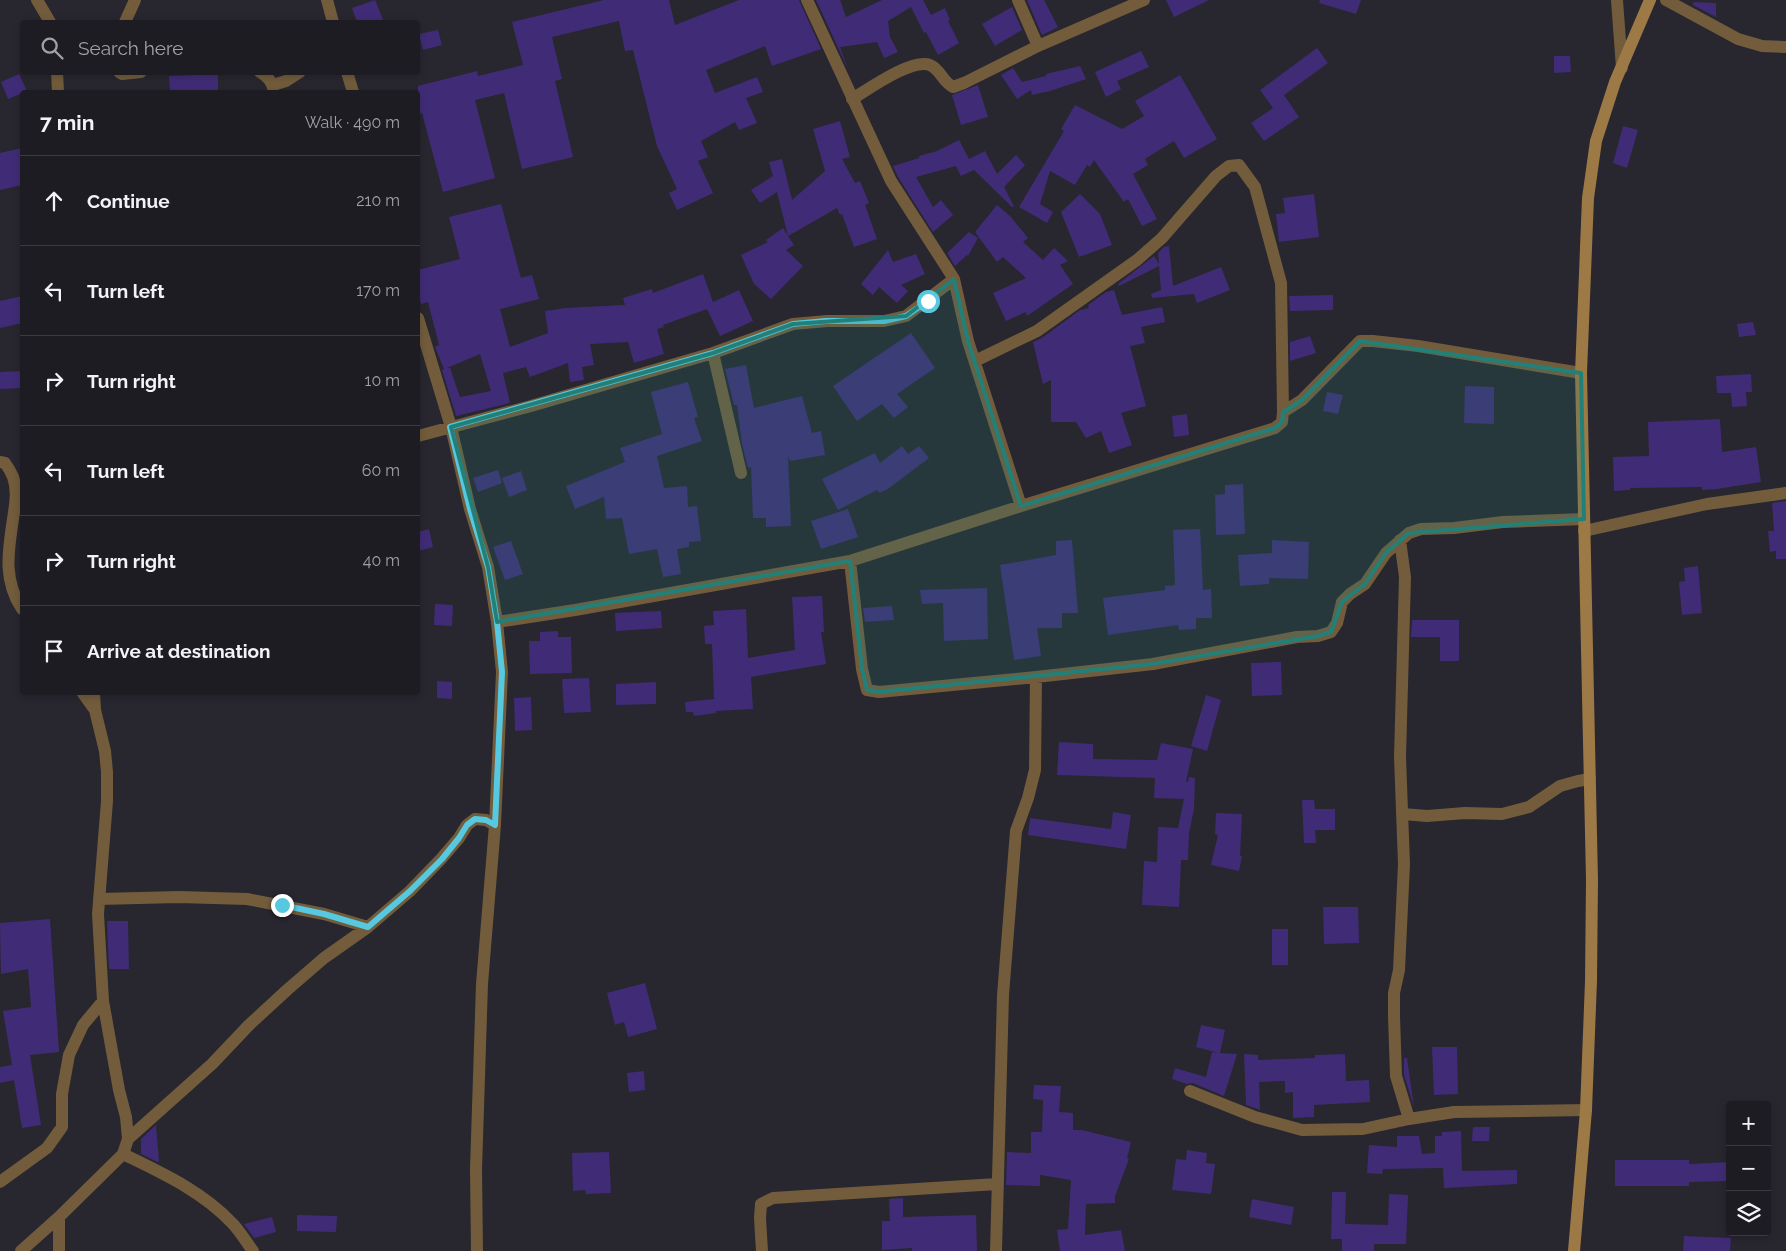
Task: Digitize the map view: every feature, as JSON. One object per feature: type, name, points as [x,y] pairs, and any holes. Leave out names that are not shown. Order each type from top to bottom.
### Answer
[{"type":"main road","points":[[1574,1251],[1586,1110],[1592,962],[1592,880],[1581,373],[1583,292],[1589,188],[1596,141],[1622,68],[1650,0]]},
{"type":"street","points":[[37,0],[49,20]]},
{"type":"street","points":[[126,20],[135,0]]},
{"type":"street","points":[[327,0],[332,20]]},
{"type":"street","points":[[807,0],[891,181],[954,280],[968,341],[1021,506]]},
{"type":"street","points":[[1018,0],[1038,46]]},
{"type":"street","points":[[852,98],[902,69],[913,66],[929,64],[937,70],[945,83],[952,87],[964,84],[1038,46],[1144,0]]},
{"type":"street","points":[[1617,0],[1622,68]]},
{"type":"street","points":[[1666,0],[1738,39],[1762,46],[1786,47]]},
{"type":"street","points":[[57,75],[58,90]]},
{"type":"street","points":[[266,75],[274,89],[296,75]]},
{"type":"street","points":[[348,75],[352,90]]},
{"type":"street","points":[[497,622],[850,561],[1275,428],[1282,422],[1283,412],[1281,283],[1255,187],[1240,165],[1228,166],[1216,176],[1162,238],[1137,260],[1037,331],[975,361]]},
{"type":"street","points":[[420,435],[713,353],[793,324],[826,321],[884,321],[906,316],[954,280]]},
{"type":"street","points":[[420,325],[450,427],[470,509],[488,567],[497,622],[502,672],[495,825],[482,984],[477,1137],[477,1251]]},
{"type":"street","points":[[1283,412],[1302,400],[1360,341],[1418,346],[1581,373]]},
{"type":"street","points":[[713,353],[741,473]]},
{"type":"street","points":[[0,462],[5,463],[13,477],[16,498],[9,546],[9,576],[15,597],[20,606]]},
{"type":"street","points":[[850,561],[862,669],[867,690],[879,692],[1153,664],[1297,637],[1318,636],[1331,632],[1337,623],[1342,602],[1365,584],[1386,552],[1409,533],[1421,529],[1454,528],[1503,522],[1584,525],[1786,493]]},
{"type":"street","points":[[1400,540],[1405,577],[1400,757],[1404,864],[1399,970],[1394,993],[1394,1016],[1396,1076],[1409,1119]]},
{"type":"street","points":[[996,1251],[1004,985],[1016,831],[1028,798],[1035,770],[1036,677]]},
{"type":"street","points":[[84,695],[95,710]]},
{"type":"street","points":[[21,1251],[124,1154],[128,1140],[126,1117],[119,1090],[103,1001],[98,941],[99,899],[107,801],[107,772],[105,751],[95,710],[94,695]]},
{"type":"street","points":[[1403,814],[1427,816],[1465,813],[1502,814],[1528,807],[1560,786],[1590,779]]},
{"type":"street","points":[[128,1140],[212,1064],[249,1024],[287,990],[324,958],[368,927],[410,891],[442,859],[467,825],[475,819],[486,820],[495,825]]},
{"type":"street","points":[[99,899],[179,897],[247,899],[324,914],[368,927]]},
{"type":"street","points":[[0,1182],[47,1148],[62,1127],[62,1094],[69,1055],[83,1025],[103,1001]]},
{"type":"street","points":[[1190,1091],[1255,1117],[1302,1130],[1363,1129],[1454,1112],[1586,1110]]},
{"type":"street","points":[[124,1154],[167,1175],[198,1194],[232,1223],[253,1251]]},
{"type":"street","points":[[762,1251],[761,1204],[773,1198],[997,1184]]},
{"type":"street","points":[[59,1217],[59,1251]]},
{"type":"highlighted area","points":[[954,279],[968,341],[1021,506],[1275,428],[1282,422],[1283,412],[1302,400],[1360,341],[1581,373],[1584,519],[1409,533],[1386,553],[1365,584],[1342,602],[1331,632],[1318,636],[1153,664],[879,692],[867,690],[862,669],[850,561],[497,622],[488,567],[451,427],[713,353],[793,324],[906,316]]},
{"type":"building","points":[[375,0],[383,20],[356,20],[352,8]]},
{"type":"building","points":[[604,0],[669,0],[675,25],[739,0],[799,0],[821,49],[772,66],[765,46],[706,70],[715,93],[757,77],[763,92],[746,98],[757,123],[739,130],[735,122],[701,141],[708,157],[698,161],[713,193],[677,210],[669,193],[677,189],[657,146],[633,50],[625,51],[619,21],[552,37],[562,79],[555,81],[573,157],[522,169],[504,93],[475,100],[495,178],[443,192],[422,113],[420,114],[420,90],[418,90],[418,86],[477,71],[478,76],[523,65],[512,22]]},
{"type":"building","points":[[816,0],[840,0],[846,17],[882,0],[923,0],[931,15],[945,8],[950,20],[948,21],[959,43],[938,55],[911,7],[888,21],[890,37],[898,52],[884,58],[877,42],[840,47],[848,69]]},
{"type":"building","points":[[1027,0],[1044,0],[1058,27],[1042,35]]},
{"type":"building","points":[[1166,0],[1209,0],[1174,17]]},
{"type":"building","points":[[1320,0],[1361,0],[1356,14],[1319,3]]},
{"type":"building","points":[[1693,2],[1716,3],[1716,17],[1693,5]]},
{"type":"building","points":[[1012,7],[1022,30],[995,46],[982,24]]},
{"type":"building","points":[[438,30],[442,45],[423,50],[420,34]]},
{"type":"building","points":[[1317,48],[1328,63],[1284,95],[1299,117],[1264,141],[1251,123],[1273,108],[1260,90]]},
{"type":"building","points":[[1141,51],[1149,67],[1117,81],[1121,89],[1106,97],[1095,72]]},
{"type":"building","points":[[1554,56],[1570,56],[1571,72],[1554,73]]},
{"type":"building","points":[[1080,66],[1086,79],[1032,95],[1031,90],[1017,99],[1001,75],[1013,68],[1022,82]]},
{"type":"building","points":[[19,74],[27,90],[20,90],[20,94],[8,99],[1,82]]},
{"type":"building","points":[[218,75],[218,90],[170,90],[169,76]]},
{"type":"building","points":[[1180,75],[1217,139],[1184,158],[1174,141],[1145,159],[1148,165],[1133,174],[1157,219],[1142,226],[1128,199],[1124,202],[1094,160],[1090,167],[1087,165],[1075,185],[1050,171],[1040,204],[1053,212],[1047,223],[1019,207],[1064,131],[1061,129],[1075,105],[1122,129],[1144,116],[1135,101]]},
{"type":"building","points":[[978,85],[988,117],[961,125],[952,95]]},
{"type":"building","points":[[840,121],[850,157],[842,159],[855,183],[860,181],[869,203],[865,205],[877,239],[854,247],[842,214],[840,215],[837,208],[788,236],[777,192],[760,203],[751,190],[773,176],[769,162],[782,159],[792,200],[825,171],[813,129]]},
{"type":"building","points":[[1623,126],[1638,130],[1627,168],[1613,163]]},
{"type":"building","points":[[959,140],[969,159],[985,151],[997,174],[1016,155],[1025,165],[1004,187],[1014,206],[1012,207],[974,170],[961,176],[956,166],[916,177],[933,207],[941,200],[953,215],[933,232],[893,166],[937,151]]},
{"type":"building","points":[[20,148],[20,185],[0,190],[0,153]]},
{"type":"building","points":[[1080,194],[1100,214],[1112,245],[1079,257],[1061,212]]},
{"type":"building","points":[[1314,194],[1319,237],[1279,242],[1276,214],[1285,213],[1283,198]]},
{"type":"building","points":[[501,204],[521,278],[532,275],[539,299],[500,309],[510,347],[548,333],[545,311],[625,305],[623,298],[652,289],[653,293],[703,274],[713,302],[739,290],[753,321],[720,336],[707,309],[657,329],[664,354],[634,363],[628,342],[590,344],[594,365],[582,367],[584,380],[570,382],[568,363],[530,377],[526,367],[503,373],[510,403],[456,416],[442,370],[444,369],[435,347],[439,345],[428,302],[421,304],[420,269],[460,259],[449,217]],"holes":[[[480,354],[491,391],[460,397],[450,368],[447,368]]]},
{"type":"building","points":[[997,205],[1010,216],[1028,238],[1023,242],[1043,260],[1054,248],[1068,261],[1060,265],[1073,284],[1027,316],[1026,312],[1006,321],[993,293],[1026,278],[1003,257],[997,262],[975,232]]},
{"type":"building","points":[[783,228],[794,245],[786,250],[803,266],[771,299],[754,284],[741,255],[768,242],[766,240]]},
{"type":"building","points":[[969,232],[978,238],[968,256],[955,266],[947,253]]},
{"type":"building","points":[[1169,246],[1173,286],[1221,267],[1230,290],[1197,303],[1194,294],[1152,298],[1151,294],[1161,290],[1159,266],[1119,286],[1118,284],[1154,256],[1159,264],[1158,253],[1164,247]]},
{"type":"building","points":[[888,250],[893,262],[916,254],[925,274],[901,285],[908,291],[897,303],[879,287],[873,295],[861,284]]},
{"type":"building","points":[[1114,290],[1122,315],[1162,307],[1165,322],[1141,327],[1145,343],[1130,346],[1146,406],[1121,413],[1132,445],[1109,453],[1101,431],[1086,438],[1076,422],[1051,422],[1051,380],[1043,384],[1033,342],[1042,338],[1080,310],[1089,308],[1088,305],[1106,292]]},
{"type":"building","points":[[1333,295],[1333,310],[1290,311],[1289,296]]},
{"type":"building","points":[[20,296],[20,323],[0,328],[0,301]]},
{"type":"building","points":[[1753,322],[1756,335],[1739,337],[1737,324]]},
{"type":"building","points":[[911,333],[935,368],[897,394],[908,407],[894,418],[882,404],[857,421],[833,386]]},
{"type":"building","points":[[1310,336],[1316,353],[1290,361],[1290,342]]},
{"type":"building","points":[[746,365],[754,408],[802,396],[812,433],[821,431],[825,455],[790,461],[788,456],[791,526],[766,527],[766,518],[753,518],[751,467],[748,468],[742,444],[737,405],[734,405],[725,369]]},
{"type":"building","points":[[20,371],[20,388],[0,389],[0,372]]},
{"type":"building","points":[[1751,374],[1752,392],[1746,392],[1747,406],[1732,407],[1731,393],[1717,393],[1716,376]]},
{"type":"building","points":[[688,382],[698,417],[694,418],[702,441],[657,456],[664,488],[687,486],[688,507],[697,506],[701,541],[689,542],[689,547],[677,549],[681,574],[663,577],[657,549],[629,554],[622,518],[606,519],[604,497],[575,509],[566,486],[625,462],[620,448],[662,434],[651,392]]},
{"type":"building","points":[[1465,386],[1494,387],[1494,424],[1464,423]]},
{"type":"building","points":[[1327,392],[1343,395],[1338,414],[1323,411]]},
{"type":"building","points":[[1187,414],[1189,435],[1174,437],[1172,416]]},
{"type":"building","points":[[1720,419],[1722,452],[1756,447],[1761,482],[1702,490],[1702,487],[1630,488],[1630,490],[1614,491],[1613,457],[1649,456],[1648,422]]},
{"type":"building","points":[[902,446],[908,454],[919,446],[929,458],[888,489],[879,493],[877,490],[838,510],[822,479],[875,453],[880,463]]},
{"type":"building","points":[[498,470],[502,483],[478,492],[473,478]]},
{"type":"building","points":[[521,471],[527,490],[509,497],[502,478]]},
{"type":"building","points":[[1243,484],[1245,534],[1216,535],[1215,495],[1225,494],[1225,485]]},
{"type":"building","points":[[1786,501],[1786,559],[1776,559],[1776,551],[1770,552],[1768,531],[1774,531],[1772,503]]},
{"type":"building","points":[[848,509],[858,537],[821,549],[811,521]]},
{"type":"building","points":[[429,529],[433,547],[420,550],[420,531]]},
{"type":"building","points":[[1200,529],[1203,590],[1211,589],[1212,618],[1196,618],[1196,629],[1179,630],[1178,625],[1108,635],[1103,598],[1165,590],[1165,586],[1175,585],[1173,530]]},
{"type":"building","points":[[1072,540],[1078,613],[1062,613],[1062,628],[1037,628],[1041,656],[1014,660],[1000,565],[1056,555],[1056,541]]},
{"type":"building","points":[[1272,540],[1309,542],[1308,579],[1269,578],[1269,584],[1240,586],[1238,555],[1272,553]]},
{"type":"building","points":[[511,541],[523,574],[505,580],[493,547]]},
{"type":"building","points":[[1698,566],[1702,613],[1682,615],[1679,582],[1685,581],[1684,568]]},
{"type":"building","points":[[987,588],[988,639],[944,641],[943,603],[922,604],[920,590]]},
{"type":"building","points":[[822,596],[824,632],[821,632],[826,664],[751,677],[753,709],[716,711],[716,713],[694,716],[693,712],[686,712],[685,702],[714,699],[712,644],[705,644],[704,626],[714,625],[713,611],[746,609],[748,658],[795,650],[792,597]]},
{"type":"building","points":[[435,604],[453,605],[452,626],[434,625]]},
{"type":"building","points":[[892,606],[894,620],[865,622],[863,608]]},
{"type":"building","points":[[661,611],[662,628],[616,631],[615,613]]},
{"type":"building","points":[[1412,620],[1459,620],[1459,661],[1440,661],[1440,637],[1411,637]]},
{"type":"building","points":[[558,631],[558,637],[571,637],[572,673],[530,674],[529,641],[540,641],[540,632]]},
{"type":"building","points":[[1281,662],[1282,695],[1252,696],[1251,663]]},
{"type":"building","points":[[589,678],[591,712],[564,713],[562,679]]},
{"type":"building","points":[[437,681],[452,682],[452,699],[437,698]]},
{"type":"building","points":[[656,682],[656,704],[616,705],[616,684]]},
{"type":"building","points":[[1206,695],[1221,700],[1207,751],[1191,746]]},
{"type":"building","points":[[531,697],[532,730],[515,731],[514,698]]},
{"type":"building","points":[[1059,742],[1093,744],[1093,759],[1157,760],[1161,743],[1193,749],[1186,782],[1188,782],[1189,777],[1195,778],[1194,809],[1189,833],[1188,860],[1181,860],[1179,907],[1142,905],[1144,861],[1157,862],[1158,827],[1178,828],[1184,799],[1154,798],[1155,778],[1057,775]]},
{"type":"building","points":[[1302,800],[1314,800],[1315,809],[1335,809],[1335,830],[1315,830],[1316,843],[1304,843]]},
{"type":"building","points":[[1113,812],[1131,815],[1126,849],[1028,835],[1030,818],[1111,829]]},
{"type":"building","points":[[1216,813],[1242,814],[1240,856],[1242,856],[1239,871],[1211,865],[1218,835],[1215,834]]},
{"type":"building","points":[[1323,907],[1358,907],[1359,943],[1324,944]]},
{"type":"building","points":[[50,919],[59,1052],[30,1055],[41,1125],[22,1128],[14,1080],[0,1083],[0,1067],[12,1065],[3,1011],[31,1007],[28,969],[1,974],[0,923]]},
{"type":"building","points":[[107,921],[128,921],[129,969],[109,969]]},
{"type":"building","points":[[1272,929],[1288,929],[1288,965],[1272,965]]},
{"type":"building","points":[[645,983],[657,1029],[628,1037],[624,1022],[615,1025],[607,993]]},
{"type":"building","points":[[1201,1025],[1225,1030],[1220,1053],[1237,1054],[1224,1096],[1193,1083],[1187,1084],[1172,1079],[1175,1068],[1206,1077],[1212,1052],[1219,1053],[1196,1047]]},
{"type":"building","points":[[1432,1047],[1457,1047],[1458,1094],[1434,1095]]},
{"type":"building","points":[[1244,1054],[1258,1055],[1258,1060],[1315,1058],[1315,1055],[1345,1054],[1346,1081],[1369,1080],[1370,1102],[1314,1105],[1314,1117],[1293,1118],[1293,1092],[1285,1093],[1285,1081],[1259,1082],[1260,1110],[1246,1105]]},
{"type":"building","points":[[1404,1058],[1407,1058],[1414,1107],[1404,1075]]},
{"type":"building","points":[[644,1071],[645,1090],[629,1092],[627,1073]]},
{"type":"building","points":[[1034,1085],[1061,1086],[1059,1112],[1073,1113],[1073,1130],[1082,1130],[1131,1142],[1127,1158],[1129,1159],[1115,1196],[1115,1203],[1086,1204],[1085,1235],[1121,1230],[1125,1251],[1060,1251],[1057,1230],[1068,1229],[1071,1180],[1040,1175],[1040,1186],[1006,1185],[1007,1152],[1031,1153],[1031,1132],[1042,1132],[1043,1100],[1033,1099]]},
{"type":"building","points":[[156,1125],[159,1162],[141,1154],[141,1139]]},
{"type":"building","points":[[1473,1127],[1490,1127],[1489,1141],[1472,1141]]},
{"type":"building","points":[[1461,1131],[1462,1171],[1517,1170],[1517,1184],[1444,1188],[1443,1168],[1383,1169],[1382,1174],[1367,1173],[1369,1145],[1397,1147],[1397,1136],[1419,1136],[1422,1154],[1435,1153],[1435,1136],[1442,1136],[1442,1132]]},
{"type":"building","points":[[1187,1150],[1207,1153],[1206,1163],[1215,1164],[1211,1194],[1172,1190],[1176,1159],[1186,1160]]},
{"type":"building","points":[[609,1152],[611,1193],[586,1194],[585,1190],[573,1191],[572,1153]]},
{"type":"building","points":[[1615,1160],[1689,1160],[1689,1164],[1726,1162],[1726,1181],[1689,1182],[1689,1186],[1615,1186]]},
{"type":"building","points":[[1332,1192],[1346,1192],[1345,1224],[1388,1225],[1389,1194],[1408,1195],[1406,1244],[1374,1244],[1374,1251],[1342,1251],[1342,1239],[1331,1239]]},
{"type":"building","points":[[903,1198],[903,1217],[976,1215],[977,1251],[912,1251],[912,1248],[882,1250],[882,1221],[890,1221],[889,1199]]},
{"type":"building","points":[[1252,1199],[1294,1207],[1291,1225],[1249,1217]]},
{"type":"building","points":[[297,1215],[337,1216],[336,1232],[297,1231]]},
{"type":"building","points":[[272,1217],[276,1232],[254,1238],[244,1224]]},
{"type":"building","points":[[1684,1236],[1731,1238],[1730,1251],[1683,1251]]},
{"type":"route","points":[[282,905],[324,914],[368,927],[410,891],[442,859],[467,825],[475,819],[486,820],[495,825],[502,672],[497,622],[488,567],[470,509],[450,427],[531,406],[713,353],[793,324],[826,321],[884,321],[906,316],[928,301]]}]
